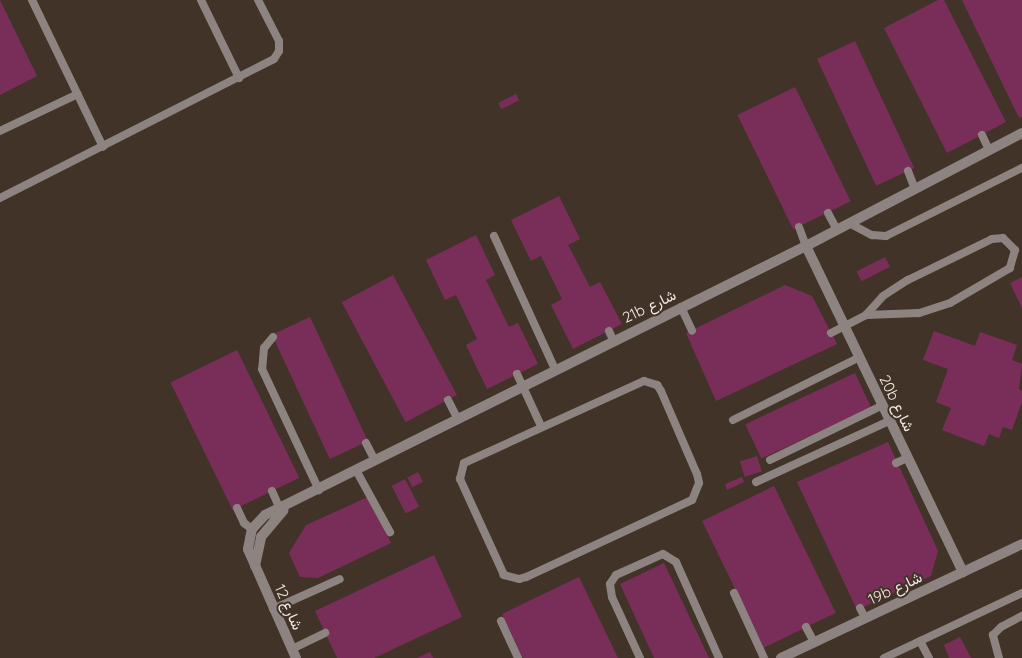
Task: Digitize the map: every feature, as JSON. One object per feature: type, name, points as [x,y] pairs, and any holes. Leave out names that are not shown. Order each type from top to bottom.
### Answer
[{"type":"street","name":"21b شارع","points":[[252,528],[265,515],[319,490],[555,369],[611,336],[681,307],[806,246],[1022,133]]},
{"type":"street","name":"20b شارع","points":[[806,246],[881,406],[963,572]]},
{"type":"street","name":"21b شارع","points":[[255,567],[261,537],[285,507]]},
{"type":"street","points":[[252,528],[248,549],[255,567]]},
{"type":"street","name":"19b شارع","points":[[780,658],[1022,544]]},
{"type":"street","name":"شارع 12","points":[[255,567],[294,654]]},
{"type":"lane","points":[[32,0],[103,147]]},
{"type":"lane","points":[[201,0],[239,78]]},
{"type":"lane","points":[[0,198],[270,62],[279,51],[277,37],[258,0]]},
{"type":"lane","points":[[0,131],[78,94]]},
{"type":"lane","points":[[982,135],[989,150]]},
{"type":"lane","points":[[849,223],[872,235],[886,236],[1022,168]]},
{"type":"lane","points":[[908,171],[915,189]]},
{"type":"lane","points":[[828,213],[837,230]]},
{"type":"lane","points":[[799,227],[806,246]]},
{"type":"lane","points":[[494,236],[555,369]]},
{"type":"lane","points":[[831,333],[866,315],[895,288],[992,239],[1003,238],[1015,250],[1010,268],[940,308],[919,313],[866,315]]},
{"type":"lane","points":[[681,307],[692,331]]},
{"type":"lane","points":[[273,337],[264,348],[262,369],[319,490]]},
{"type":"lane","points":[[733,420],[858,358]]},
{"type":"lane","points":[[517,374],[541,426]]},
{"type":"lane","points":[[637,382],[651,382],[661,391],[697,474],[697,492],[684,505],[526,577],[511,578],[499,569],[459,474],[468,459],[541,426],[637,382]]},
{"type":"lane","points":[[448,400],[457,418]]},
{"type":"lane","points":[[770,460],[881,406]]},
{"type":"lane","points":[[756,482],[889,420]]},
{"type":"lane","points":[[366,443],[375,461]]},
{"type":"lane","points":[[896,462],[907,458]]},
{"type":"lane","points":[[356,470],[390,532]]},
{"type":"lane","points":[[272,491],[285,507]]},
{"type":"lane","points":[[237,508],[244,523],[252,528]]},
{"type":"lane","points":[[640,658],[612,597],[610,584],[616,575],[663,554],[676,562],[719,658]]},
{"type":"lane","points":[[273,609],[340,580]]},
{"type":"lane","points":[[734,593],[764,658]]},
{"type":"lane","points":[[884,658],[1022,593]]},
{"type":"lane","points":[[860,608],[865,618]]},
{"type":"lane","points":[[999,658],[993,636],[1001,627],[1022,616]]},
{"type":"lane","points":[[501,622],[518,658]]},
{"type":"lane","points":[[806,626],[814,642]]},
{"type":"lane","points":[[294,654],[325,633]]},
{"type":"lane","points":[[920,641],[929,658]]},
{"type":"building","points":[[0,0],[37,76],[0,95]]},
{"type":"building","points":[[938,0],[944,0],[1006,122],[947,153],[884,28]]},
{"type":"building","points":[[962,0],[1022,0],[1022,117],[1019,118]]},
{"type":"building","points":[[855,41],[914,168],[876,186],[817,59]]},
{"type":"building","points":[[795,87],[851,201],[793,229],[737,115]]},
{"type":"building","points":[[516,94],[519,100],[501,109],[498,103]]},
{"type":"building","points":[[559,196],[580,239],[568,245],[590,287],[600,282],[622,324],[573,349],[551,305],[562,299],[541,256],[531,261],[511,220]]},
{"type":"building","points":[[476,235],[495,275],[486,280],[509,327],[518,323],[538,364],[487,389],[466,345],[477,339],[456,295],[445,300],[426,260]]},
{"type":"building","points":[[885,257],[890,267],[861,281],[856,272]]},
{"type":"building","points":[[393,275],[457,395],[406,422],[342,302]]},
{"type":"building","points":[[1022,277],[1022,308],[1010,283]]},
{"type":"building","points":[[785,285],[812,296],[837,344],[716,401],[686,333]]},
{"type":"building","points":[[310,317],[368,441],[330,459],[272,335]]},
{"type":"building","points":[[934,331],[975,346],[980,332],[1017,345],[1012,360],[1022,364],[1019,389],[1022,391],[1022,402],[1012,430],[1003,427],[999,438],[989,434],[984,446],[942,430],[951,408],[936,402],[948,369],[923,360]]},
{"type":"building","points":[[237,350],[299,478],[233,510],[170,382]]},
{"type":"building","points":[[855,373],[871,407],[761,459],[745,424]]},
{"type":"building","points":[[888,442],[938,551],[931,576],[857,610],[797,482]]},
{"type":"building","points":[[757,456],[762,471],[745,477],[740,462]]},
{"type":"building","points":[[418,472],[423,482],[412,487],[407,477]]},
{"type":"building","points":[[742,477],[744,482],[727,490],[725,484]]},
{"type":"building","points":[[405,479],[419,507],[406,513],[392,486]]},
{"type":"building","points":[[774,486],[836,613],[764,648],[702,521]]},
{"type":"building","points":[[368,497],[391,543],[318,578],[300,577],[289,553],[306,525]]},
{"type":"building","points":[[434,555],[462,617],[374,658],[337,658],[315,611]]},
{"type":"building","points":[[664,563],[709,658],[654,658],[620,584]]},
{"type":"building","points":[[579,577],[618,658],[523,658],[502,614]]},
{"type":"building","points":[[960,637],[971,658],[949,658],[944,645]]},
{"type":"building","points":[[430,652],[433,658],[417,658]]}]
